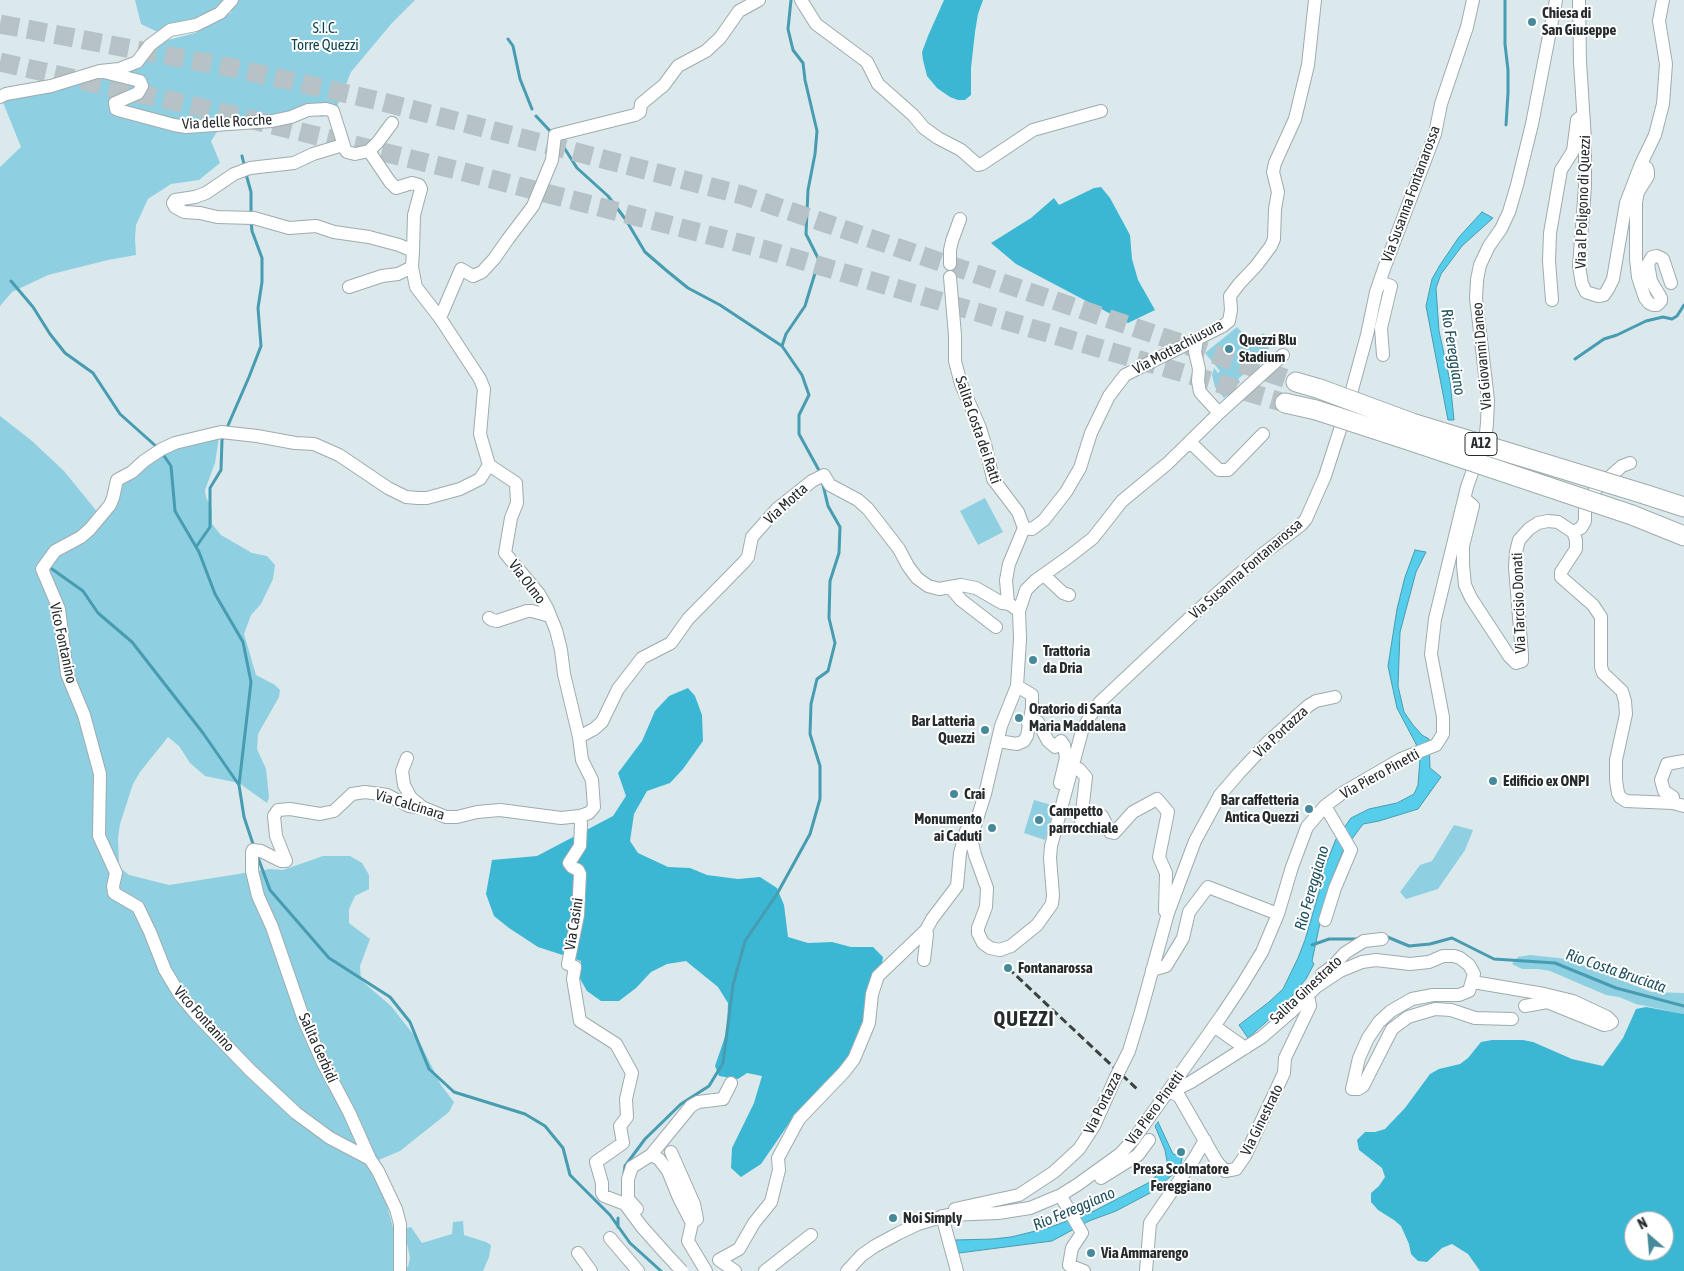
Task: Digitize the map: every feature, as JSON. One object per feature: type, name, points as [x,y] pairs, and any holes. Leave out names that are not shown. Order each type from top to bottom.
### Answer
[{"type":"highway","name":"A12","points":[[1296,382],[1412,423],[1684,507]]},
{"type":"highway","name":"A12","points":[[1285,402],[1316,410],[1632,515],[1684,536]]},
{"type":"street","points":[[0,97],[6,94],[51,86],[100,71],[119,69],[137,62],[150,45],[170,30],[196,25],[220,13],[232,0]]},
{"type":"street","points":[[440,318],[462,269],[473,276],[482,272],[494,259],[533,206],[552,160],[554,135],[635,116],[640,112],[642,104],[664,85],[678,66],[706,51],[720,38],[739,11],[760,0]]},
{"type":"street","points":[[801,0],[816,24],[867,62],[878,84],[909,111],[924,128],[961,150],[978,165],[1033,130],[1101,111]]},
{"type":"street","name":"Via Mottachiusura","points":[[1024,528],[1032,530],[1044,520],[1066,492],[1080,468],[1090,433],[1109,396],[1125,375],[1223,326],[1228,321],[1230,296],[1256,266],[1274,239],[1275,209],[1278,192],[1273,172],[1275,163],[1295,119],[1308,65],[1315,0]]},
{"type":"street","name":"Via Susanna Fontanarossa","points":[[975,824],[972,843],[987,888],[986,907],[978,933],[980,939],[986,945],[1000,950],[1011,946],[1036,925],[1052,904],[1051,846],[1074,767],[1082,731],[1090,716],[1100,702],[1198,610],[1306,519],[1325,476],[1347,408],[1390,250],[1436,134],[1441,104],[1467,27],[1473,0]]},
{"type":"street","name":"Via Giovanni Daneo","points":[[1436,745],[1443,734],[1443,717],[1431,654],[1434,619],[1464,499],[1486,433],[1487,423],[1488,400],[1476,298],[1479,272],[1483,259],[1509,212],[1517,186],[1532,124],[1556,0]]},
{"type":"street","name":"Via al Poligono di Quezzi","points":[[1579,0],[1585,186],[1579,266],[1582,284],[1586,292],[1598,296],[1604,294],[1613,279],[1626,203],[1640,164],[1655,135],[1663,104],[1666,64],[1659,21],[1663,0]]},
{"type":"street","name":"Via delle Rocche","points":[[100,71],[140,81],[142,86],[138,93],[116,103],[118,110],[180,126],[272,121],[291,118],[308,110],[326,109],[333,112],[343,145]]},
{"type":"street","name":"Via al Poligono di Quezzi","points":[[1552,300],[1549,261],[1550,233],[1560,179],[1565,162],[1573,151],[1578,120],[1584,115]]},
{"type":"street","points":[[392,123],[369,151],[351,154],[347,152],[343,145],[313,154],[294,163],[250,168],[234,174],[206,193],[196,197],[179,198],[173,203],[178,210],[184,212],[224,218],[254,218],[289,228],[316,226],[334,232],[368,237],[399,245],[413,251]]},
{"type":"street","points":[[369,151],[396,188],[412,183],[419,185],[421,189],[414,214],[412,267],[416,287],[440,318],[484,389],[480,434],[489,466]]},
{"type":"street","points":[[1640,164],[1647,168],[1648,176],[1638,192],[1636,202],[1636,259],[1638,277],[1645,298],[1649,303],[1657,305],[1661,298],[1651,281],[1648,264],[1652,257],[1657,256],[1662,260],[1671,283]]},
{"type":"street","points":[[950,264],[952,241],[960,219]]},
{"type":"street","points":[[349,287],[382,276],[398,274],[412,267]]},
{"type":"street","name":"Salita Costa dei Ratti","points":[[950,278],[955,335],[955,361],[961,384],[980,428],[993,479],[1018,512],[1024,528]]},
{"type":"street","points":[[1380,282],[1391,286],[1381,328],[1383,355]]},
{"type":"street","points":[[1197,339],[1195,352],[1199,368],[1198,381],[1200,392],[1218,413]]},
{"type":"street","points":[[1014,608],[1026,590],[1093,538],[1122,500],[1168,463],[1218,413],[1283,355]]},
{"type":"street","name":"Vico Fontanino","points":[[370,1159],[330,1138],[296,1112],[250,1070],[196,1014],[180,996],[165,970],[138,907],[114,893],[113,886],[116,873],[100,836],[100,774],[84,715],[66,674],[58,609],[42,569],[56,551],[81,536],[100,517],[110,505],[117,480],[132,472],[144,461],[168,446],[221,432],[257,436],[295,444],[314,444],[339,455],[388,488],[406,497],[427,498],[460,489],[480,479],[489,466]]},
{"type":"street","points":[[1190,442],[1219,470],[1228,470],[1263,434]]},
{"type":"street","points":[[1630,463],[1622,466],[1596,489],[1585,506],[1585,522],[1581,528],[1573,532],[1576,540],[1576,549],[1561,572],[1561,578],[1593,605],[1601,617],[1601,667],[1603,673],[1615,683],[1624,696],[1626,714],[1616,760],[1616,780],[1620,797],[1626,801],[1679,804]]},
{"type":"street","name":"Via Olmo","points":[[489,466],[516,482],[517,503],[511,518],[505,553],[539,594],[550,616],[561,650],[564,674],[582,760],[592,780],[594,807],[589,813],[580,816]]},
{"type":"street","name":"Via Motta","points":[[578,737],[594,729],[602,722],[618,689],[627,680],[632,669],[642,658],[671,643],[688,619],[744,562],[748,557],[752,537],[777,508],[821,476],[830,485],[858,500],[868,509],[899,549],[917,578],[928,586],[939,589],[961,585],[976,588],[1014,608]]},
{"type":"street","name":"Via Tarcisio Donati","points":[[1464,499],[1473,506],[1464,546],[1462,565],[1465,585],[1476,606],[1509,656],[1516,663],[1522,661],[1515,567],[1519,540],[1529,529],[1538,523],[1548,521],[1558,522],[1573,532]]},
{"type":"street","points":[[735,1271],[718,1260],[740,1249],[754,1223],[770,1202],[778,1170],[778,1158],[800,1119],[854,1059],[869,1024],[872,994],[878,976],[926,930],[957,886],[960,853],[966,831],[969,826],[975,824],[985,794],[1001,726],[1017,686],[1020,639],[1014,608],[1008,602],[1006,591],[1007,574],[1024,528]]},
{"type":"street","points":[[1044,575],[1063,593],[1068,595]]},
{"type":"street","points":[[950,587],[961,600],[996,626]]},
{"type":"street","points":[[490,618],[497,622],[527,611],[550,616]]},
{"type":"street","points":[[998,742],[1017,744],[1024,741],[1027,736],[1032,708],[1032,695],[1017,686]]},
{"type":"street","name":"Via Portazza","points":[[945,1216],[957,1208],[1019,1196],[1054,1172],[1079,1149],[1094,1126],[1129,1051],[1167,916],[1195,841],[1220,795],[1267,743],[1308,706],[1316,701],[1335,697]]},
{"type":"street","points":[[1028,723],[1038,722],[1048,741],[1054,747],[1061,741],[1064,745],[1066,758],[1060,783],[1061,786],[1067,789]]},
{"type":"street","name":"Via Piero Pinetti","points":[[847,1271],[862,1255],[899,1232],[945,1216],[1021,1210],[1061,1195],[1120,1154],[1134,1139],[1214,1026],[1262,952],[1278,914],[1292,867],[1307,827],[1325,806],[1347,790],[1404,758],[1436,745]]},
{"type":"street","points":[[406,758],[402,771],[404,785],[411,798],[424,808]]},
{"type":"street","points":[[1679,804],[1664,791],[1661,780],[1667,764],[1684,761]]},
{"type":"street","points":[[1074,767],[1079,769],[1086,777],[1081,821],[1083,824],[1101,816],[1104,818],[1110,832],[1114,834],[1133,812],[1157,798],[1168,812],[1159,857],[1166,873],[1165,912],[1167,916]]},
{"type":"street","name":"Via Calcinara","points":[[281,862],[286,861],[276,836],[274,816],[278,810],[290,809],[320,814],[334,811],[352,794],[364,792],[387,796],[409,806],[424,808],[446,817],[458,817],[477,812],[500,810],[561,818],[580,816]]},
{"type":"street","name":"Via Piero Pinetti","points":[[1325,806],[1351,850],[1335,888],[1325,920]]},
{"type":"street","name":"Via Casini","points":[[580,816],[580,846],[569,863],[580,874],[578,915],[568,964],[575,967],[573,979],[580,1021],[616,1044],[632,1073],[626,1099],[627,1117],[620,1126],[623,1143],[596,1162],[602,1183],[602,1193],[604,1196],[625,1204],[681,1271]]},
{"type":"street","name":"Salita Gerbidi","points":[[281,862],[257,850],[251,855],[252,870],[258,896],[272,927],[304,1020],[370,1159],[389,1193],[400,1224],[400,1271]]},
{"type":"street","points":[[1152,970],[1166,966],[1183,938],[1189,912],[1208,887],[1278,914]]},
{"type":"street","points":[[924,960],[926,930]]},
{"type":"street","name":"Salita Ginestrato","points":[[1262,1037],[1266,1026],[1288,1008],[1310,983],[1333,966],[1345,953],[1364,941],[1385,935],[1373,946],[1348,956],[1342,961],[1340,971]]},
{"type":"street","points":[[1168,1091],[1191,1082],[1262,1037],[1316,987],[1340,971],[1362,962],[1376,960],[1410,964],[1429,962],[1443,956],[1454,956],[1469,965],[1474,974],[1473,982],[1468,991],[1459,995],[1433,995],[1412,999],[1391,1011],[1368,1038],[1359,1058],[1352,1089],[1358,1089],[1363,1086],[1392,1029],[1408,1017],[1435,1009],[1451,1010],[1475,1018],[1512,1019]]},
{"type":"street","points":[[1473,982],[1573,1001],[1607,1017],[1612,1022],[1604,1025],[1547,1002],[1525,1006]]},
{"type":"street","name":"Via Ginestrato","points":[[1168,1091],[1179,1096],[1216,1162],[1225,1172],[1236,1169],[1246,1156],[1284,1073],[1285,1058],[1310,1006],[1308,995]]},
{"type":"street","points":[[1214,1026],[1245,1048]]},
{"type":"street","points":[[681,1271],[679,1263],[673,1254],[628,1199],[628,1179],[632,1166],[650,1155],[691,1106],[698,1102],[723,1099],[731,1084]]},
{"type":"street","name":"Via Piero Pinetti","points":[[1101,1178],[1138,1154],[1149,1140]]},
{"type":"street","points":[[1146,1271],[1150,1223],[1205,1140]]},
{"type":"street","points":[[671,1152],[694,1204],[697,1219],[692,1222]]},
{"type":"street","points":[[650,1155],[659,1159],[668,1171],[679,1198],[692,1222],[688,1241],[706,1271]]},
{"type":"street","points":[[1062,1198],[1082,1233],[1072,1248],[1069,1266],[1084,1271]]},
{"type":"street","points":[[945,1216],[946,1230],[955,1265]]},
{"type":"street","points":[[765,1271],[811,1235]]},
{"type":"street","points":[[610,1238],[638,1271]]},
{"type":"street","points":[[578,1253],[591,1271]]},
{"type":"green space","name":"S.I.C. Torre Quezzi","points":[[135,0],[415,0],[392,23],[351,72],[334,114],[321,117],[314,114],[219,129],[211,141],[220,163],[199,180],[171,184],[148,199],[136,225],[136,255],[48,275],[12,292],[0,306],[0,167],[21,147],[2,100],[128,71],[153,47],[168,40],[195,33],[232,12],[227,9],[164,35],[141,24]]},
{"type":"green space","points":[[1237,327],[1253,344],[1263,333],[1272,341],[1267,343],[1269,347],[1266,356],[1238,379],[1240,382],[1224,398],[1215,387],[1212,375],[1214,368],[1218,373],[1220,371],[1205,353]]},
{"type":"green space","points":[[0,416],[32,441],[64,471],[103,519],[123,480],[177,446],[219,437],[215,463],[205,490],[212,510],[212,524],[221,535],[252,553],[267,556],[275,565],[273,579],[261,604],[251,615],[244,634],[256,675],[275,685],[280,690],[279,697],[258,734],[257,749],[266,769],[269,797],[267,803],[239,783],[205,776],[190,763],[179,746],[168,737],[140,772],[133,784],[120,824],[118,838],[119,867],[129,875],[169,885],[270,869],[283,870],[323,856],[350,856],[362,863],[369,875],[369,889],[355,896],[349,909],[349,923],[370,939],[360,966],[361,980],[391,1006],[420,1043],[441,1085],[454,1102],[449,1112],[400,1151],[367,1165],[385,1198],[394,1231],[393,1271],[0,1271]]},
{"type":"green space","points":[[985,498],[1003,532],[978,545],[960,511]]},
{"type":"green space","name":"Campetto parrocchiale","points":[[1034,800],[1055,806],[1045,840],[1024,833]]},
{"type":"green space","points":[[1454,825],[1473,830],[1465,850],[1438,889],[1406,899],[1400,892],[1420,865],[1432,861]]},
{"type":"green space","points":[[1530,955],[1567,959],[1651,992],[1684,993],[1684,1014],[1636,1004],[1619,997],[1606,995],[1550,971],[1522,969],[1512,964],[1518,957]]},
{"type":"green space","points":[[463,1221],[464,1235],[491,1245],[489,1257],[483,1271],[403,1271],[403,1266],[408,1267],[410,1258],[404,1229],[411,1227],[422,1243],[452,1234],[453,1222]]},
{"type":"shaded area","points":[[944,0],[983,0],[975,32],[971,68],[971,95],[965,100],[950,97],[937,88],[927,76],[923,60],[922,52]]},
{"type":"shaded area","points":[[1101,187],[1110,198],[1130,235],[1132,259],[1138,280],[1155,310],[1128,323],[1016,264],[991,243],[1031,218],[1054,198],[1059,205],[1094,188]]},
{"type":"shaded area","name":"Rio Fereggiano","points":[[1482,212],[1493,218],[1462,246],[1441,274],[1436,288],[1439,331],[1450,381],[1454,420],[1448,420],[1426,306],[1432,279],[1440,265],[1459,237]]},
{"type":"shaded area","name":"Rio Fereggiano","points":[[1415,550],[1426,552],[1416,572],[1400,632],[1398,686],[1404,712],[1422,735],[1429,739],[1430,768],[1441,777],[1418,809],[1363,824],[1343,851],[1330,884],[1312,961],[1314,964],[1306,979],[1282,1008],[1248,1038],[1239,1025],[1283,989],[1305,940],[1319,892],[1319,882],[1336,839],[1351,818],[1369,809],[1397,803],[1414,794],[1418,785],[1420,759],[1416,744],[1397,708],[1388,666],[1397,609],[1405,577]]},
{"type":"shaded area","points":[[688,688],[695,696],[702,715],[703,741],[683,769],[670,783],[647,791],[634,814],[630,841],[638,853],[668,867],[690,868],[707,875],[738,879],[760,877],[777,888],[784,905],[788,937],[808,943],[832,942],[851,947],[873,947],[883,957],[880,977],[859,1038],[848,1062],[825,1082],[792,1119],[761,1164],[741,1177],[731,1168],[732,1148],[754,1103],[762,1076],[747,1073],[738,1079],[719,1076],[715,1066],[727,1031],[728,1003],[718,987],[686,961],[667,964],[651,972],[636,988],[619,1001],[601,1001],[587,991],[579,977],[581,961],[538,947],[509,928],[494,916],[486,894],[492,860],[537,856],[613,816],[626,796],[618,773],[642,741],[655,711],[669,696]]},
{"type":"shaded area","points":[[1646,1007],[1684,1014],[1684,1271],[1480,1271],[1468,1254],[1452,1244],[1442,1248],[1427,1262],[1418,1261],[1411,1254],[1401,1226],[1378,1210],[1371,1202],[1371,1193],[1385,1177],[1382,1168],[1359,1150],[1357,1140],[1365,1132],[1385,1129],[1405,1108],[1430,1074],[1439,1069],[1460,1064],[1468,1058],[1481,1042],[1523,1040],[1533,1042],[1572,1059],[1603,1066],[1623,1038],[1636,1009]]},
{"type":"shaded area","name":"Rio Fereggiano","points":[[1158,1122],[1173,1154],[1183,1153],[1181,1164],[1176,1172],[1152,1192],[1116,1211],[1089,1221],[1052,1241],[959,1253],[955,1240],[1011,1237],[1048,1228],[1094,1211],[1148,1183],[1163,1170],[1167,1161],[1165,1150],[1155,1126]]},
{"type":"waterway","points":[[791,0],[788,29],[793,50],[803,63],[817,131],[808,190],[806,234],[819,260],[805,306],[786,334],[782,346],[802,375],[809,395],[799,415],[799,434],[821,474]]},
{"type":"waterway","name":"Rio Fereggiano","points":[[1505,0],[1505,44],[1508,70],[1506,125]]},
{"type":"waterway","points":[[508,39],[513,46],[520,79],[532,109]]},
{"type":"waterway","points":[[536,116],[551,132]]},
{"type":"waterway","points":[[558,138],[577,168],[608,196],[626,220],[645,252],[688,288],[720,305],[782,346]]},
{"type":"waterway","points":[[242,156],[245,168]]},
{"type":"waterway","points":[[246,174],[251,192],[251,215]]},
{"type":"waterway","points":[[226,430],[261,346],[258,308],[262,282],[262,258],[252,231],[251,221]]},
{"type":"waterway","points":[[11,281],[33,307],[65,353],[93,373],[120,414],[158,448]]},
{"type":"waterway","points":[[1575,359],[1604,339],[1646,321],[1663,317],[1672,319],[1677,316],[1684,305]]},
{"type":"waterway","points":[[196,547],[210,527],[210,488],[221,470],[222,440],[224,436]]},
{"type":"waterway","points":[[162,453],[171,466],[175,511],[199,552],[215,594],[243,642],[251,682],[239,785]]},
{"type":"waterway","points":[[624,1173],[625,1166],[645,1139],[681,1104],[709,1086],[723,1063],[733,985],[745,941],[777,894],[810,834],[820,799],[820,766],[810,734],[811,704],[817,679],[828,671],[835,643],[829,618],[830,581],[839,553],[840,527],[828,506],[823,485]]},
{"type":"waterway","points":[[52,569],[83,591],[98,613],[132,642],[203,733],[239,785],[244,817],[254,847]]},
{"type":"waterway","points":[[257,855],[270,890],[329,958],[390,997],[410,1022],[429,1069],[454,1092],[525,1114],[545,1126],[563,1148],[570,1175],[610,1215],[630,1243],[661,1271]]},
{"type":"waterway","name":"Rio Costa Bruciata","points":[[1385,936],[1409,946],[1430,944],[1452,938],[1494,959],[1555,963],[1616,988],[1684,1006]]},
{"type":"waterway","name":"Rio Costa Bruciata","points":[[1312,945],[1329,939],[1357,939]]},
{"type":"waterway","points":[[618,1218],[618,1227]]},
{"type":"tunnel","points":[[0,24],[238,69],[383,102],[742,195],[1296,382]]},
{"type":"tunnel","points":[[0,62],[212,110],[460,171],[763,249],[1285,403]]},
{"type":"railway","points":[[1008,968],[1138,1090]]},
{"type":"place","name":"Chiesa di San Giuseppe","points":[[1532,22]]},
{"type":"place","name":"Quezzi Blu Stadium","points":[[1229,349]]},
{"type":"place","name":"Trattoria da Dria","points":[[1033,660]]},
{"type":"place","name":"Oratorio di Santa Maria Maddalena","points":[[1019,718]]},
{"type":"place","name":"Bar Latteria Quezzi","points":[[985,730]]},
{"type":"place","name":"Edificio ex ONPI","points":[[1493,781]]},
{"type":"place","name":"Crai","points":[[954,794]]},
{"type":"place","name":"Bar caffetteria Antica Quezzi","points":[[1309,809]]},
{"type":"place","name":"Campetto parrocchiale","points":[[1039,820]]},
{"type":"place","name":"Monumento ai Caduti","points":[[992,828]]},
{"type":"place","name":"Fontanarossa","points":[[1008,968]]},
{"type":"place","name":"Presa Scolmatore Fereggiano","points":[[1181,1152]]},
{"type":"place","name":"Noi Simply","points":[[893,1218]]},
{"type":"place","name":"Via Ammarengo","points":[[1091,1253]]},
{"type":"district","name":"QUEZZI","points":[[1024,1020]]}]
